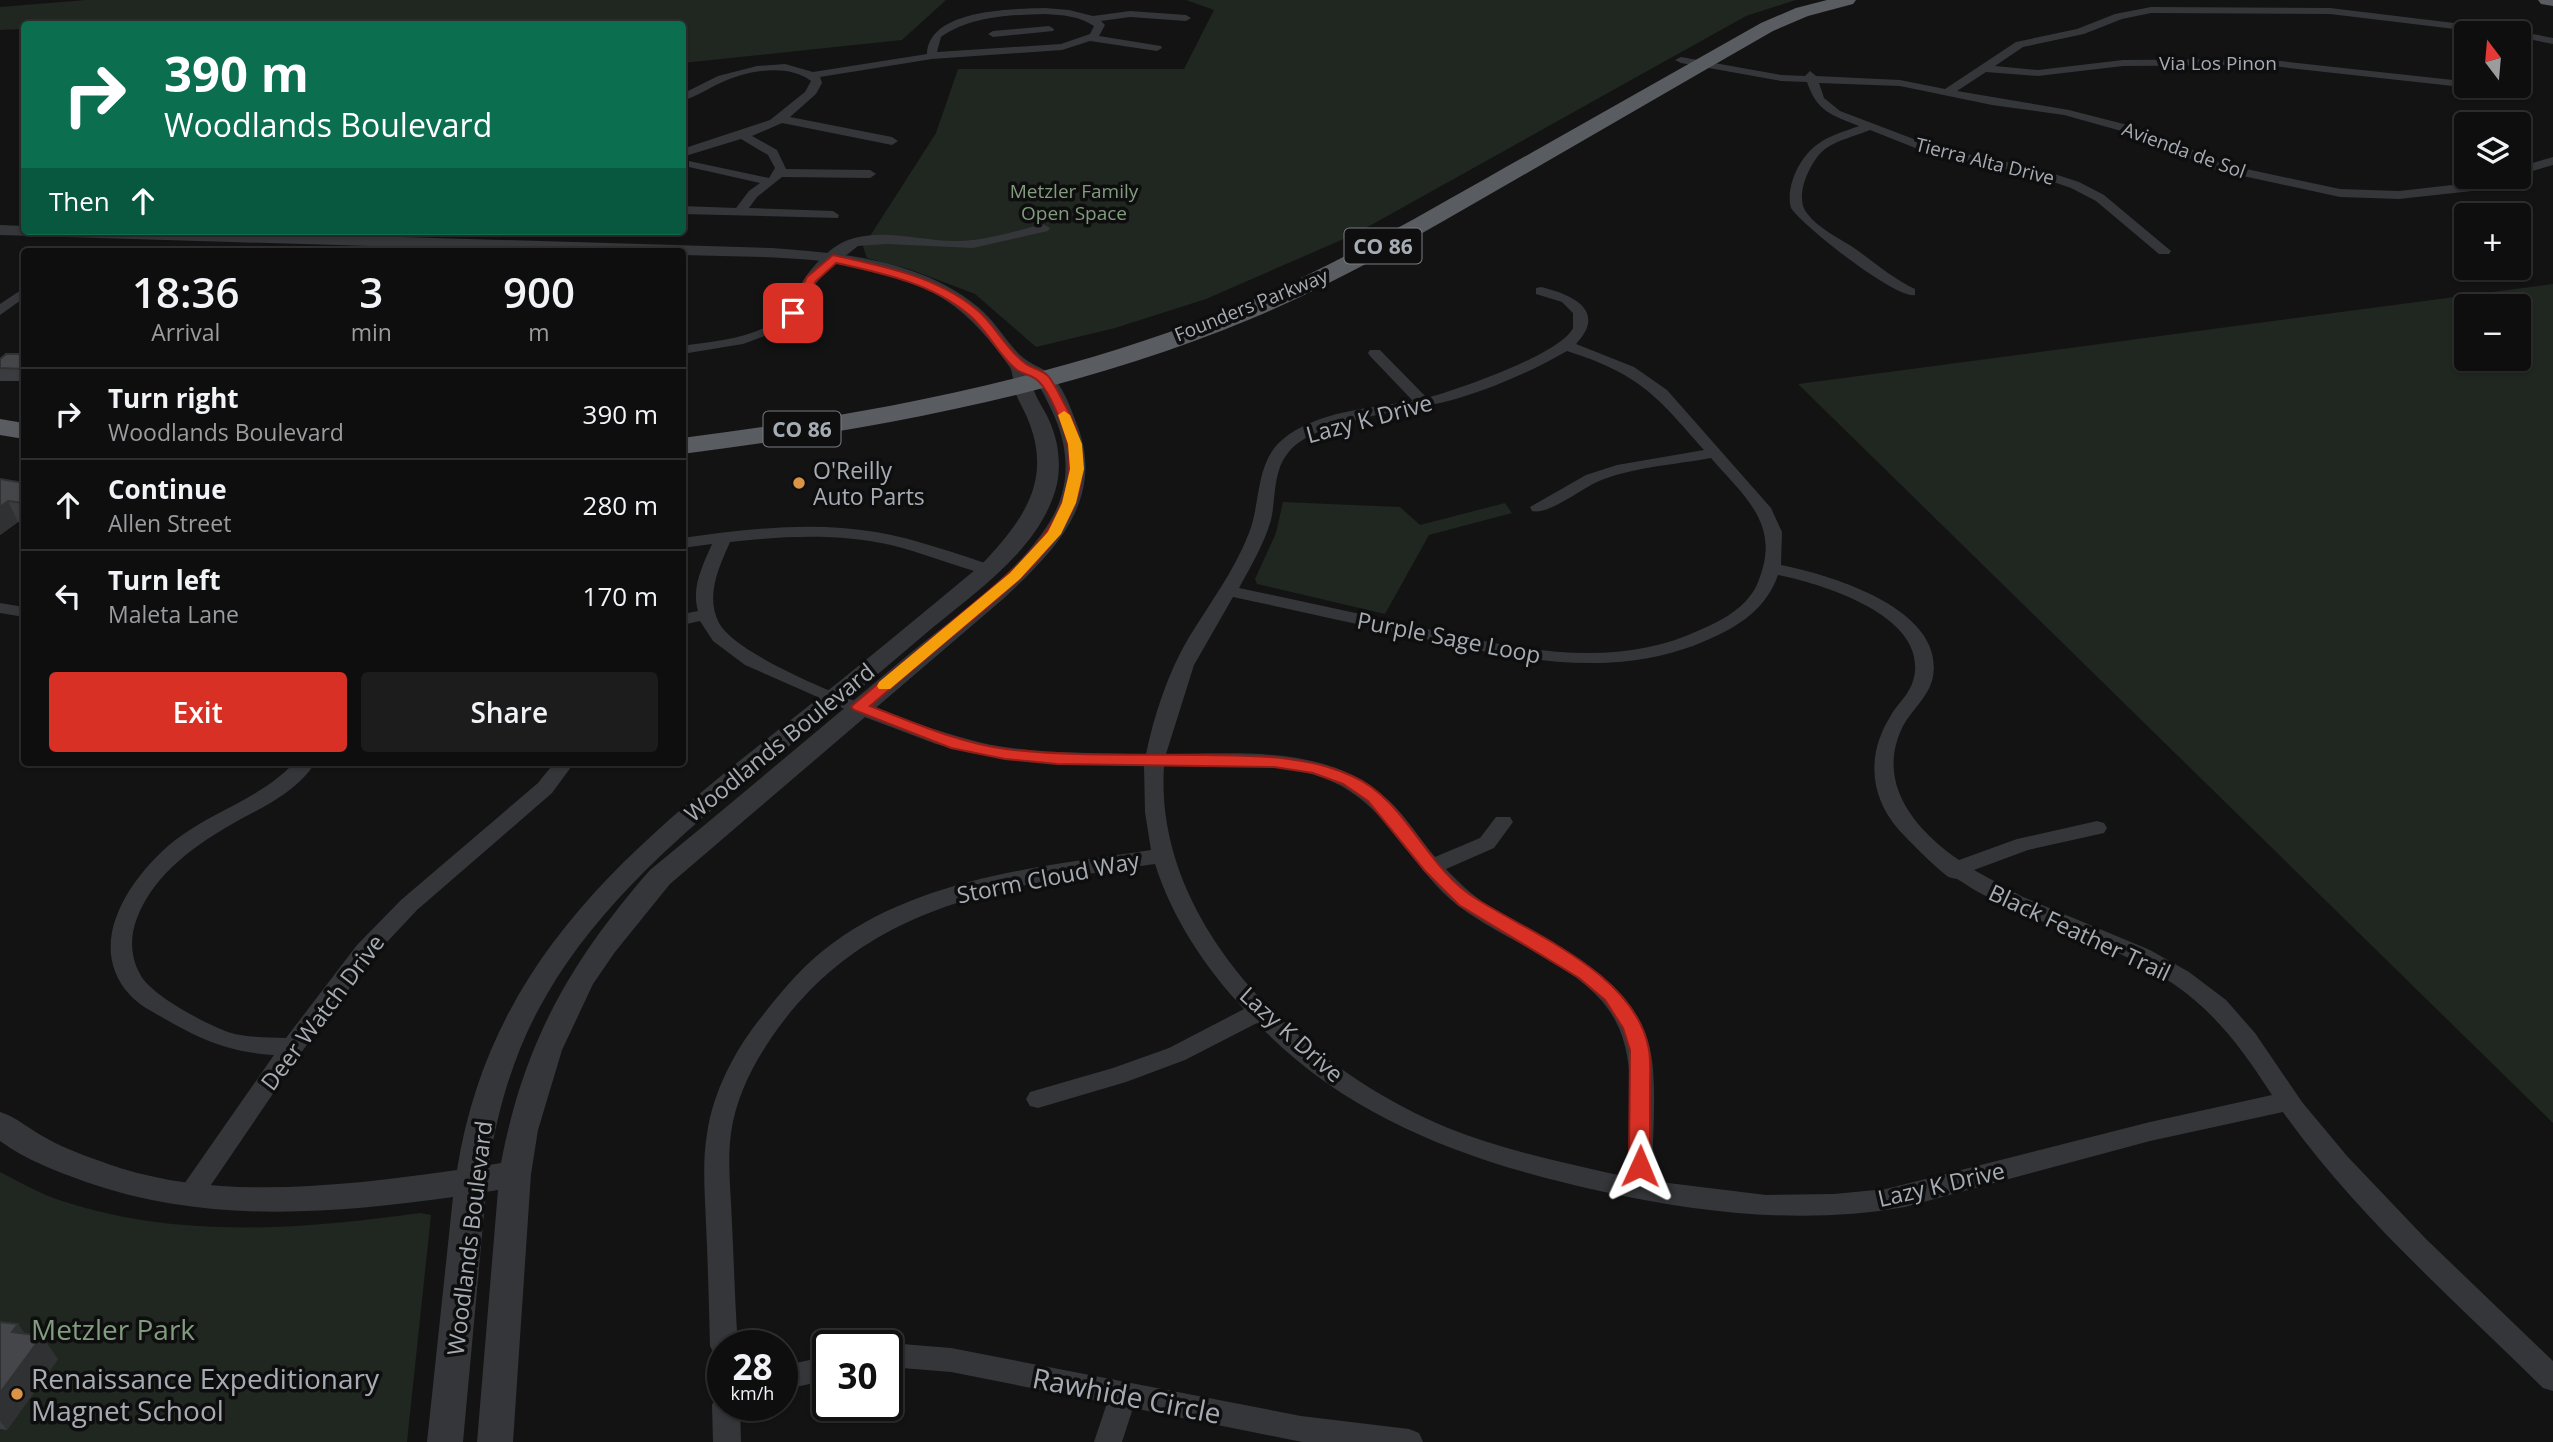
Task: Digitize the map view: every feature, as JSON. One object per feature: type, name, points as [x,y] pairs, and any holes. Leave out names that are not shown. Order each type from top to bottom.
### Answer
[{"type":"highway","name":"Founders Parkway","points":[[686,445],[827,425],[1028,376],[1192,332],[1318,279],[1380,248],[1760,18],[1811,0]]},
{"type":"highway","name":"Founders Parkway","points":[[1695,59],[1776,22],[1847,0]]},
{"type":"highway","points":[[2547,0],[2553,1]]},
{"type":"highway","name":"Founders Parkway","points":[[686,427],[1028,376]]},
{"type":"highway","points":[[0,428],[21,431]]},
{"type":"highway","points":[[0,448],[21,451]]},
{"type":"street","points":[[992,0],[1007,14]]},
{"type":"street","points":[[932,56],[935,37],[946,28],[965,21],[1007,14],[1060,10],[1093,19],[1125,14],[1186,18]]},
{"type":"street","points":[[1948,92],[2020,44],[2080,32],[2119,16],[2151,10],[2323,11],[2454,26]]},
{"type":"street","points":[[1091,38],[1100,28],[1093,19]]},
{"type":"street","points":[[1002,51],[992,32],[1049,29]]},
{"type":"street","points":[[2531,37],[2553,41]]},
{"type":"street","points":[[686,96],[722,78],[751,70],[787,68],[813,75],[932,56],[1062,47],[1091,38],[1157,48]]},
{"type":"street","name":"Avienda de Sol","points":[[1695,59],[1761,76],[1886,82],[2100,121],[2147,134],[2219,167],[2340,193],[2399,195],[2454,189]]},
{"type":"street","name":"Via Los Pinon","points":[[1983,68],[2038,73],[2123,63],[2262,62],[2453,83]]},
{"type":"street","points":[[686,152],[744,136],[782,119],[816,86],[817,80],[813,75]]},
{"type":"street","name":"Tierra Alta Drive","points":[[1811,77],[1815,94],[1836,113],[1867,127],[1956,158],[2064,180],[2100,198],[2164,251]]},
{"type":"street","points":[[782,119],[892,141]]},
{"type":"street","points":[[1867,127],[1816,151],[1796,188],[1794,201],[1800,212],[1814,226],[1856,255],[1883,279],[1910,292]]},
{"type":"street","points":[[740,211],[753,194],[775,177],[780,163],[773,153],[744,136]]},
{"type":"street","points":[[2531,167],[2553,161]]},
{"type":"street","points":[[694,164],[775,177],[870,174]]},
{"type":"street","points":[[686,210],[833,215]]},
{"type":"street","points":[[686,349],[730,343],[782,322],[798,308],[811,279],[844,248],[858,242],[967,245],[1003,240],[1043,228]]},
{"type":"street","points":[[0,230],[21,230]]},
{"type":"street","points":[[272,235],[631,248]]},
{"type":"street","points":[[686,250],[833,259],[892,271],[951,296],[986,325],[1028,376]]},
{"type":"street","points":[[1541,291],[1570,300],[1578,310],[1581,321],[1578,334],[1566,346]]},
{"type":"street","points":[[0,311],[21,294]]},
{"type":"street","name":"Lazy K Drive","points":[[1566,346],[1500,380],[1466,392],[1329,423],[1305,432],[1284,446],[1271,467],[1266,507],[1260,528],[1230,591],[1194,644],[1154,760],[1154,808],[1161,856],[1188,918],[1223,968],[1259,1012],[1336,1076],[1366,1097],[1472,1147],[1639,1191],[1790,1207],[1899,1198],[2195,1118],[2289,1102]]},
{"type":"street","name":"Purple Sage Loop","points":[[1230,591],[1509,652],[1551,658],[1596,658],[1667,649],[1701,638],[1753,606],[1764,590],[1776,547],[1764,508],[1662,393],[1647,380],[1614,362],[1566,346]]},
{"type":"street","points":[[1374,353],[1424,403]]},
{"type":"street","name":"Woodlands Boulevard","points":[[495,1442],[515,1174],[522,1130],[537,1071],[572,994],[614,930],[660,877],[989,570],[1010,549],[1032,520],[1048,481],[1049,450],[1028,376]]},
{"type":"street","name":"Woodlands Boulevard","points":[[445,1442],[472,1181],[484,1111],[506,1048],[536,988],[570,937],[610,888],[658,842],[1005,585],[1040,551],[1063,517],[1074,489],[1077,469],[1071,431],[1028,376]]},
{"type":"street","points":[[1538,507],[1592,478],[1617,470],[1715,453]]},
{"type":"street","points":[[1032,520],[1031,545],[1040,551]]},
{"type":"street","points":[[686,542],[790,531],[852,534],[899,543],[989,570]]},
{"type":"street","points":[[724,537],[706,581],[706,614],[716,634],[751,661],[847,702],[957,745],[1005,754],[1057,758],[1274,761],[1316,768],[1349,780],[1374,797],[1432,867],[1465,901],[1586,973],[1611,996],[1627,1017],[1640,1050],[1639,1191]]},
{"type":"street","name":"Black Feather Trail","points":[[1772,569],[1811,576],[1850,589],[1890,613],[1913,638],[1921,652],[1924,667],[1922,681],[1891,731],[1881,766],[1884,786],[1902,821],[1934,855],[1955,871],[2007,901],[2143,956],[2194,987],[2218,1007],[2238,1028],[2289,1102],[2374,1202],[2553,1379]]},
{"type":"street","points":[[0,608],[21,612]]},
{"type":"street","points":[[686,619],[706,614]]},
{"type":"street","points":[[292,1048],[224,1039],[179,1016],[134,985],[124,967],[121,947],[130,907],[141,888],[160,866],[184,844],[284,784],[302,766]]},
{"type":"street","name":"Deer Watch Drive","points":[[191,1194],[292,1048],[365,951],[385,928],[545,788],[562,766]]},
{"type":"street","points":[[1432,867],[1487,843],[1503,822]]},
{"type":"street","points":[[1955,871],[1985,855],[2017,843],[2097,828]]},
{"type":"street","name":"Storm Cloud Way","points":[[723,1330],[717,1179],[719,1135],[727,1096],[748,1054],[772,1018],[794,993],[838,952],[904,912],[929,902],[980,887],[1161,856]]},
{"type":"street","points":[[1038,1099],[1118,1076],[1177,1054],[1259,1012]]},
{"type":"street","points":[[0,1124],[45,1153],[92,1173],[142,1187],[251,1200],[320,1198],[515,1174]]},
{"type":"street","name":"Rawhide Circle","points":[[903,1356],[951,1360],[1301,1429],[1409,1442]]},
{"type":"street","points":[[1108,1442],[1123,1395]]},
{"type":"street","points":[[726,1421],[727,1442]]},
{"type":"green space","points":[[86,0],[946,0],[902,40],[686,63],[686,21],[21,21],[21,29],[0,30],[0,7]]},
{"type":"green space","name":"Metzler Family Open Space","points":[[1186,0],[1796,0],[1746,16],[1355,234],[1206,299],[1115,328],[1036,347],[975,294],[909,269],[867,258],[863,247],[936,133],[958,69],[1184,69],[1214,10]]},
{"type":"green space","points":[[2553,284],[2553,1123],[1798,384],[2454,297],[2454,371],[2531,371],[2531,294],[2478,294]]},
{"type":"green space","points":[[1283,502],[1400,507],[1420,525],[1505,503],[1512,513],[1429,535],[1385,614],[1257,584],[1255,579],[1276,533]]},
{"type":"green space","name":"Metzler Park","points":[[0,1172],[48,1196],[93,1210],[139,1220],[186,1225],[280,1227],[420,1213],[431,1215],[407,1442],[0,1442]]},
{"type":"building","points":[[6,354],[21,354],[21,369],[0,368],[0,359]]},
{"type":"building","points":[[0,479],[21,482],[21,503],[8,501],[0,507]]},
{"type":"building","points":[[0,1322],[18,1324],[12,1332],[42,1336],[0,1393]]},
{"type":"slow traffic","points":[[884,686],[1015,576],[1054,534],[1074,489],[1077,469],[1075,444],[1064,415]]},
{"type":"place","name":"O'Reilly Auto Parts","points":[[799,483]]},
{"type":"place","name":"Renaissance Expeditionary Magnet School","points":[[17,1394]]},
{"type":"route","points":[[793,313],[811,279],[833,259],[892,271],[951,296],[986,325],[1021,367],[1043,377],[1064,415],[1075,444],[1077,469],[1074,489],[1054,534],[995,594],[859,707],[957,745],[1005,754],[1057,758],[1274,761],[1316,768],[1349,780],[1374,797],[1432,867],[1465,901],[1586,973],[1611,996],[1627,1017],[1640,1050],[1640,1166]]}]
